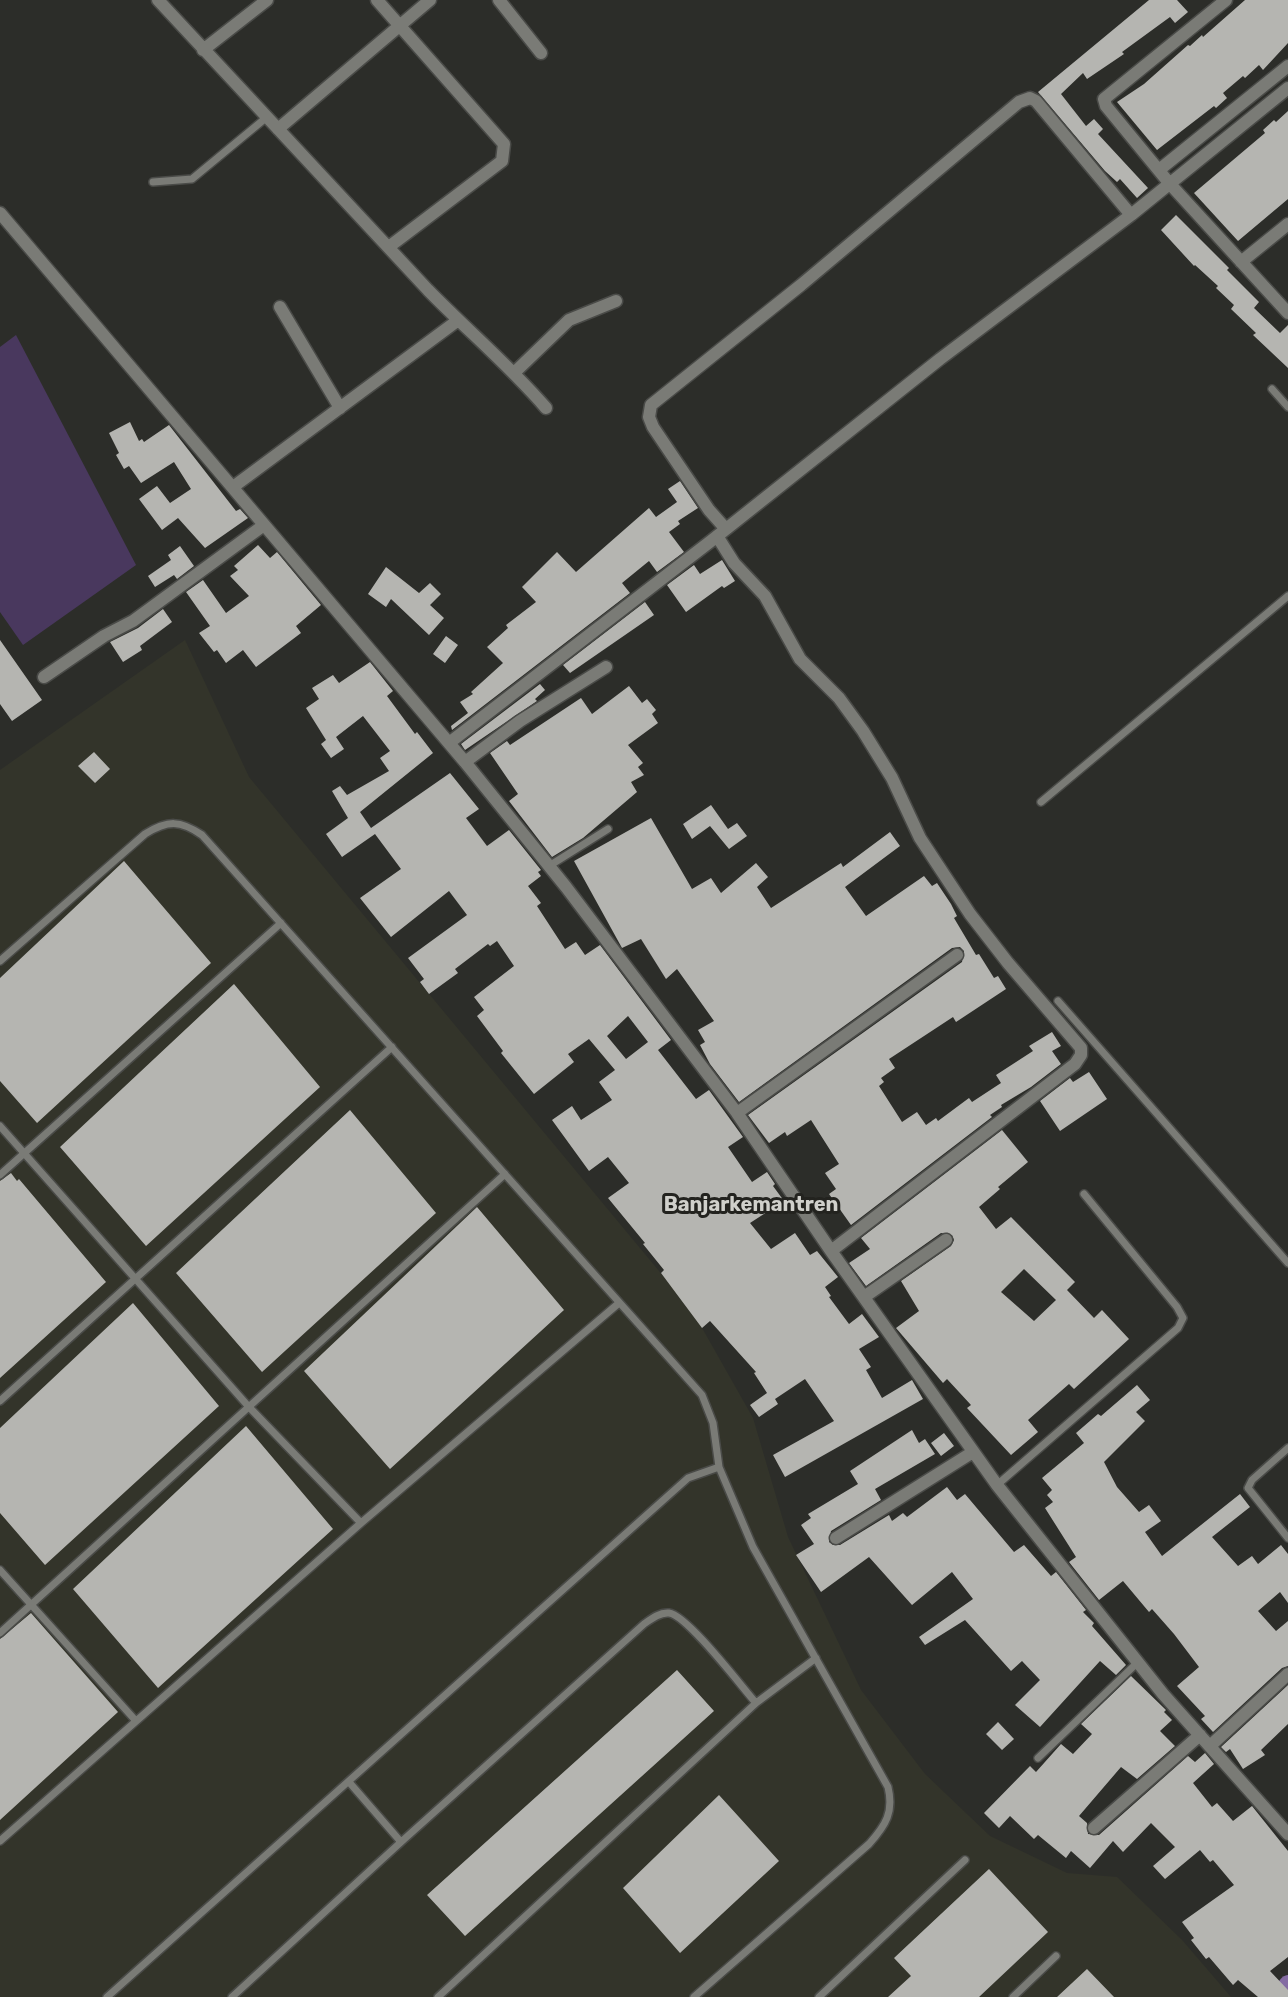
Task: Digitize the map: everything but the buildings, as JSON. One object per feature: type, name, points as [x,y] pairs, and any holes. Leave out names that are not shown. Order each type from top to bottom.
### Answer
[{"type":"street","points":[[158,0],[390,246],[457,321],[515,372],[546,408]]},
{"type":"street","points":[[203,50],[267,0]]},
{"type":"street","points":[[377,0],[401,24],[504,144],[505,153],[502,161],[390,246]]},
{"type":"street","points":[[278,129],[430,0]]},
{"type":"street","points":[[499,0],[542,53]]},
{"type":"street","points":[[1226,0],[1104,99],[1106,106],[1170,184],[1288,313]]},
{"type":"street","points":[[1159,170],[1288,66]]},
{"type":"street","points":[[448,743],[940,359],[1131,215],[1288,88]]},
{"type":"street","points":[[831,1251],[1075,1064],[1081,1055],[1081,1048],[1008,963],[964,906],[920,838],[892,778],[863,731],[839,699],[800,659],[765,596],[734,563],[709,510],[653,427],[649,417],[651,405],[801,285],[1019,102],[1029,98],[1036,101],[1131,215]]},
{"type":"street","points":[[0,213],[465,762],[549,867],[737,1113],[831,1251],[997,1485],[1138,1662],[1288,1834]]},
{"type":"street","points":[[1241,262],[1288,224]]},
{"type":"street","points":[[515,372],[569,320],[616,301]]},
{"type":"street","points":[[280,307],[340,408]]},
{"type":"street","points":[[233,488],[457,321]]},
{"type":"street","points":[[44,677],[104,636],[133,621],[264,525]]},
{"type":"street","points":[[465,762],[520,721],[606,667]]},
{"type":"street","points":[[737,1113],[957,955]]},
{"type":"street","points":[[864,1297],[946,1240]]},
{"type":"street","points":[[836,1538],[973,1452]]},
{"type":"street","points":[[1210,1746],[1288,1674]]},
{"type":"street","points":[[1094,1828],[1200,1735]]},
{"type":"lane","points":[[153,182],[192,179],[267,117]]},
{"type":"lane","points":[[1272,388],[1288,407]]},
{"type":"lane","points":[[1041,802],[1288,596]]},
{"type":"lane","points":[[0,961],[145,834],[161,824],[177,823],[202,836],[702,1395],[713,1423],[719,1467],[753,1547],[888,1787],[891,1800],[889,1818],[869,1844],[694,1997]]},
{"type":"lane","points":[[549,867],[608,829]]},
{"type":"lane","points":[[0,1175],[281,923]]},
{"type":"lane","points":[[1058,1001],[1288,1263]]},
{"type":"lane","points":[[0,1401],[392,1047]]},
{"type":"lane","points":[[0,1126],[249,1407],[361,1523]]},
{"type":"lane","points":[[0,1633],[505,1174]]},
{"type":"lane","points":[[997,1485],[1178,1328],[1183,1318],[1177,1307],[1084,1194]]},
{"type":"lane","points":[[0,1841],[361,1523],[619,1303]]},
{"type":"lane","points":[[1288,1448],[1252,1480],[1248,1488],[1288,1538]]},
{"type":"lane","points":[[107,1997],[688,1478],[719,1467]]},
{"type":"lane","points":[[0,1570],[136,1721]]},
{"type":"lane","points":[[232,1997],[644,1624],[662,1614],[670,1613],[686,1622],[756,1703]]},
{"type":"lane","points":[[438,1997],[756,1703],[816,1658]]},
{"type":"lane","points":[[1038,1758],[1138,1662]]},
{"type":"lane","points":[[348,1782],[401,1842]]},
{"type":"lane","points":[[819,1997],[965,1860]]},
{"type":"lane","points":[[1013,1997],[1056,1956]]},
{"type":"shaded area","points":[[16,335],[136,565],[23,645],[0,612],[0,347]]},
{"type":"shaded area","points":[[185,640],[249,777],[693,1312],[753,1418],[788,1537],[861,1690],[925,1774],[990,1836],[1067,1873],[1117,1877],[1182,1940],[1231,1997],[0,1997],[0,770]]},
{"type":"waterway","points":[[1279,1997],[1288,1984]]},
{"type":"district","name":"Banjarkemantren","points":[[751,1205]]}]
